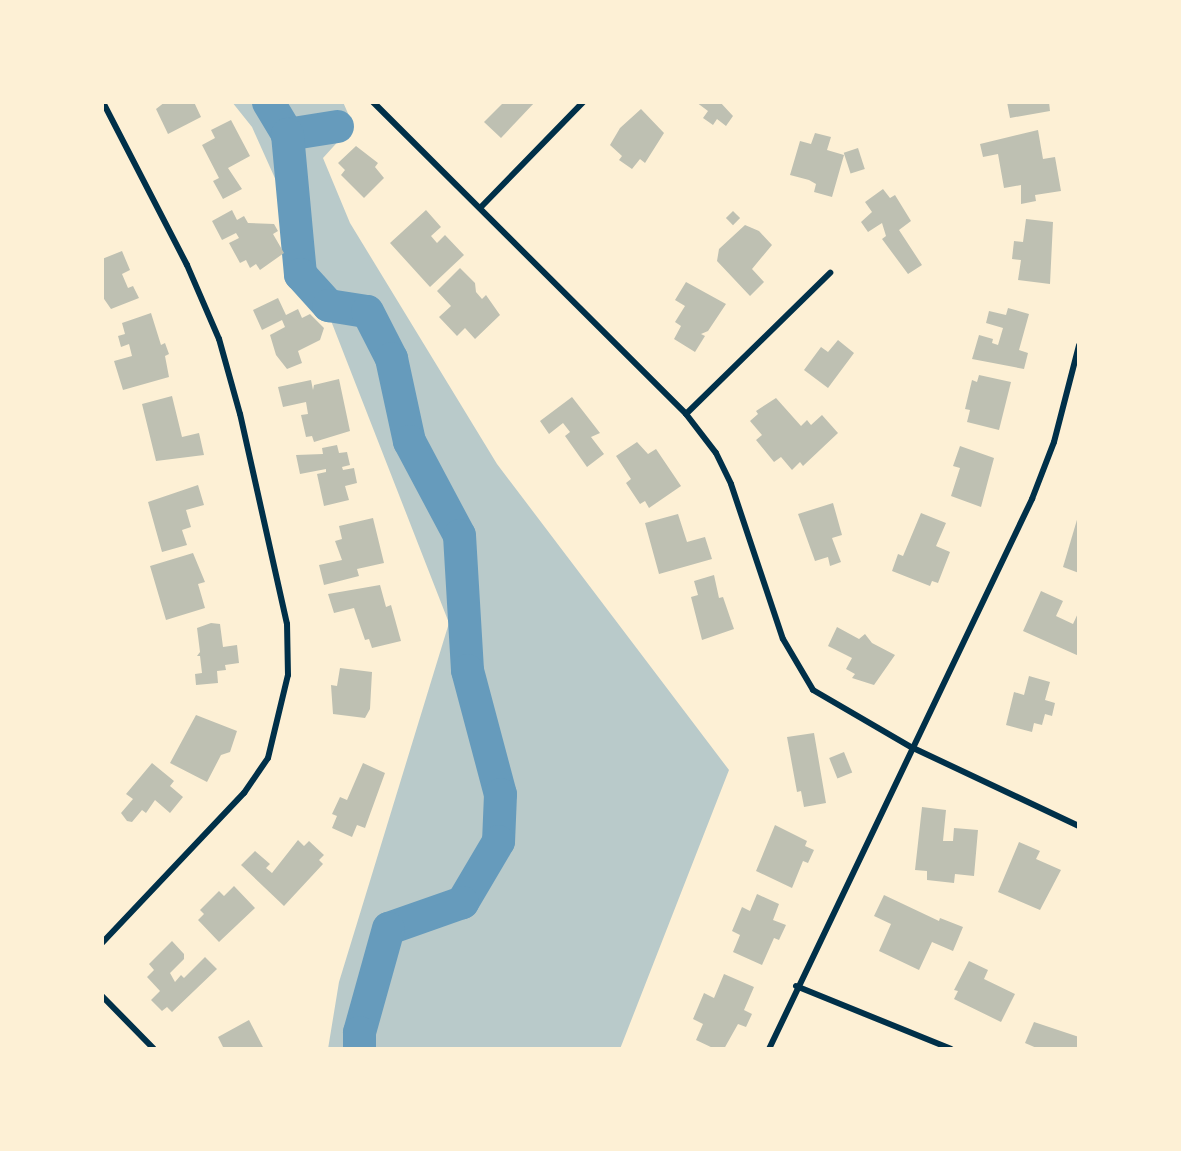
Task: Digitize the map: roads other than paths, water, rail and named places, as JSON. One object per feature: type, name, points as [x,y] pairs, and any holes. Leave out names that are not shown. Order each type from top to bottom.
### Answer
[{"type":"street","points":[[102,943],[244,793],[268,758],[288,675],[287,624],[219,339],[187,264],[103,102]]},
{"type":"street","points":[[373,102],[482,206],[686,414],[716,453],[731,484],[759,575],[797,669],[813,690],[911,747],[1079,826]]},
{"type":"street","points":[[482,206],[583,102]]},
{"type":"street","points":[[686,414],[830,273]]},
{"type":"street","points":[[769,1049],[796,986],[1032,499],[1054,442],[1079,345]]},
{"type":"street","points":[[796,986],[951,1049]]},
{"type":"street","points":[[102,996],[154,1049]]},
{"type":"waterway","points":[[268,102],[287,134]]},
{"type":"waterway","points":[[337,126],[287,134],[300,274],[328,305],[367,311],[391,358],[409,441],[459,535],[467,670],[500,794],[498,841],[462,902],[388,928],[359,1032],[359,1049]]}]
